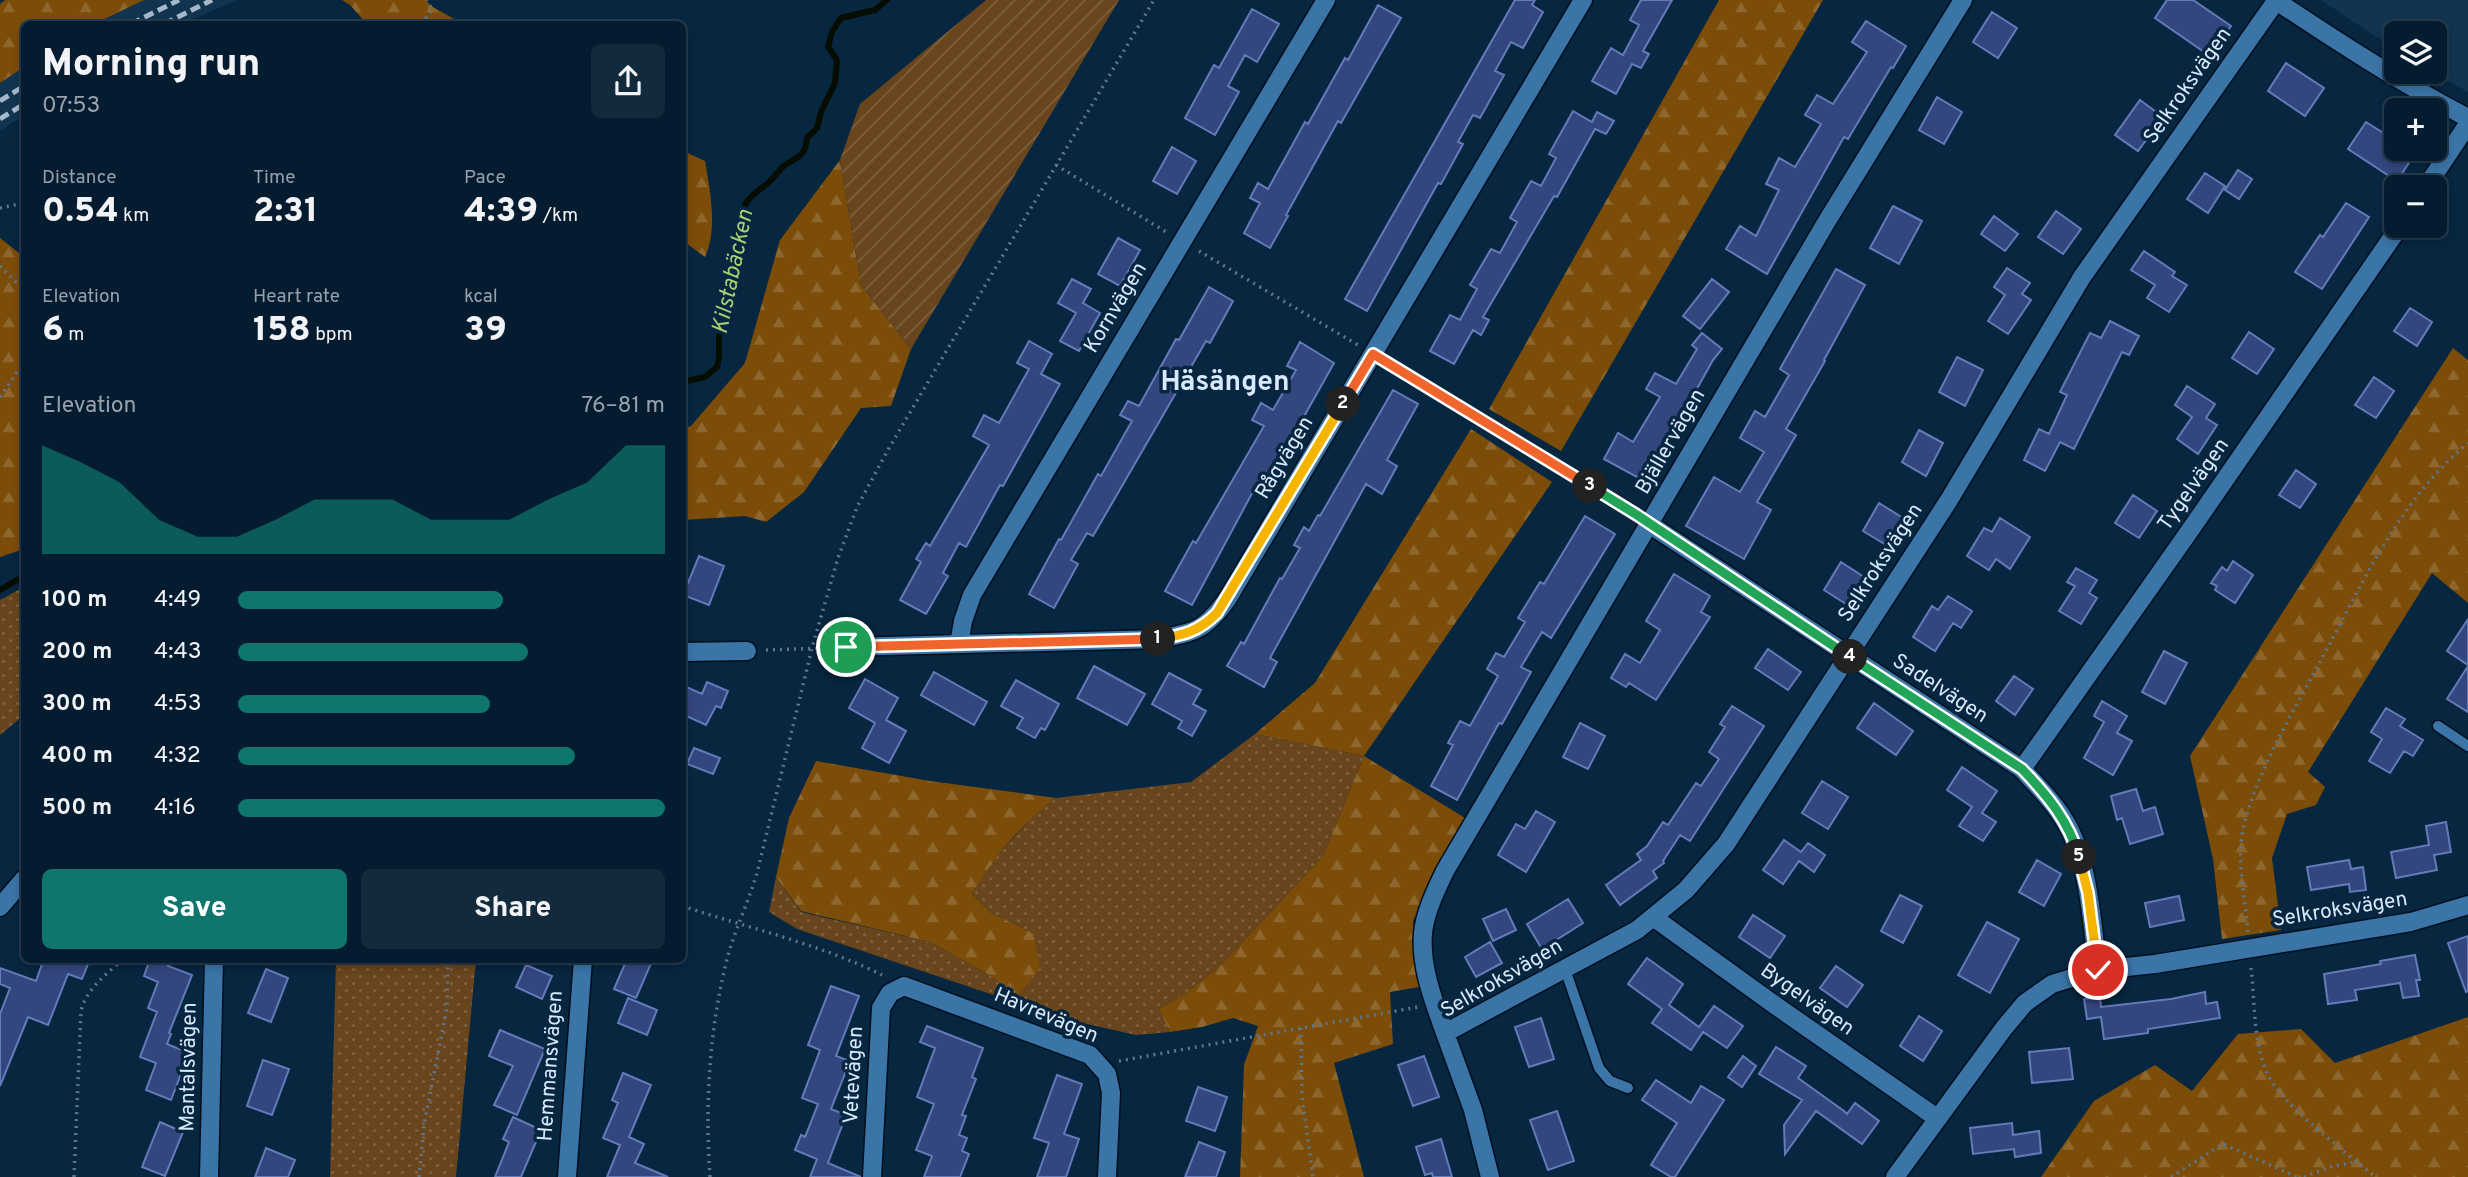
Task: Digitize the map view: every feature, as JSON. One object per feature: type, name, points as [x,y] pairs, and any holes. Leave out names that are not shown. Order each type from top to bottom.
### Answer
[{"type":"street","name":"Kornvägen","points":[[959,644],[972,595],[1326,0]]},
{"type":"street","name":"Rågvägen","points":[[846,647],[1159,639],[1203,628],[1228,598],[1583,0]]},
{"type":"street","name":"Bjällervägen","points":[[1445,1033],[1423,962],[1423,932],[1444,871],[1827,220],[1963,0]]},
{"type":"street","points":[[2275,0],[2419,93],[2468,118]]},
{"type":"street","name":"Selkroksvägen","points":[[1490,1177],[1473,1110],[1445,1033],[1637,930],[1686,890],[1726,844],[1980,449],[2082,277],[2275,0]]},
{"type":"street","points":[[2434,175],[2468,124]]},
{"type":"street","name":"Tygelvägen","points":[[2022,769],[2392,238]]},
{"type":"street","name":"Sadelvägen","points":[[1649,524],[2022,769],[2045,793],[2065,820],[2076,846],[2088,893],[2098,970]]},
{"type":"street","points":[[686,652],[747,651]]},
{"type":"street","points":[[0,907],[21,882]]},
{"type":"street","name":"Selkroksvägen","points":[[1895,1177],[2025,1003],[2052,984],[2098,970],[2155,964],[2410,922],[2468,905]]},
{"type":"street","name":"Bygelvägen","points":[[1653,917],[1937,1118]]},
{"type":"street","name":"Mantalsvägen","points":[[209,1177],[214,963]]},
{"type":"street","name":"Hemmansvägen","points":[[566,1177],[583,963]]},
{"type":"street","name":"Havrevägen","points":[[904,986],[1090,1055],[1107,1074],[1111,1093],[1107,1177]]},
{"type":"street","name":"Vetevägen","points":[[872,1177],[881,1008],[890,993],[904,986]]},
{"type":"lane","points":[[2438,726],[2468,746]]},
{"type":"lane","points":[[1565,969],[1599,1068],[1610,1082],[1628,1088]]},
{"type":"path","points":[[423,21],[432,10],[427,0]]},
{"type":"path","points":[[710,1177],[707,1117],[716,1008],[728,958],[757,873],[812,648],[838,558],[867,487],[1154,0]]},
{"type":"path","points":[[1056,165],[1373,354],[1649,524]]},
{"type":"path","points":[[0,208],[21,204]]},
{"type":"path","points":[[0,266],[21,287]]},
{"type":"path","points":[[0,397],[21,366]]},
{"type":"path","points":[[2375,1177],[2289,1103],[2267,1074],[2258,1034],[2240,859],[2244,823],[2271,753],[2393,529],[2422,488],[2468,443]]},
{"type":"path","points":[[747,651],[846,647]]},
{"type":"path","points":[[686,907],[769,932],[864,966],[904,986]]},
{"type":"path","points":[[74,1177],[82,1004],[93,987],[119,963]]},
{"type":"path","points":[[419,1177],[424,1125],[447,1007],[448,963]]},
{"type":"path","points":[[1118,1061],[1434,1004]]},
{"type":"path","points":[[1100,1066],[1434,1004]]},
{"type":"path","points":[[1301,1028],[1302,1097],[1313,1177]]},
{"type":"path","points":[[2171,1177],[2223,1144],[2297,1177]]},
{"type":"path","points":[[2304,1177],[2329,1167],[2357,1161]]},
{"type":"shaded area","points":[[144,0],[237,0],[190,21],[100,21]]},
{"type":"shaded area","points":[[986,0],[1119,0],[911,349],[861,285],[840,160],[860,104]]},
{"type":"shaded area","points":[[2321,0],[2468,0],[2468,92],[2447,81],[2447,21],[2384,21],[2384,42]]},
{"type":"shaded area","points":[[21,69],[21,117],[0,131],[0,83]]},
{"type":"shaded area","points":[[21,589],[21,718],[0,735],[0,600]]},
{"type":"shaded area","points":[[1255,734],[1364,756],[1323,856],[1221,965],[1185,994],[1159,1009],[1170,1032],[1136,1035],[1065,1019],[797,929],[769,912],[776,877],[801,912],[930,942],[991,976],[1017,996],[1033,933],[991,913],[972,894],[988,866],[1033,816],[1056,798],[1191,782]]},
{"type":"shaded area","points":[[336,963],[476,963],[456,1177],[330,1177]]},
{"type":"green space","points":[[5,0],[144,0],[100,21],[21,21],[21,69],[0,83],[0,4]]},
{"type":"green space","points":[[342,0],[426,0],[431,6],[458,21],[364,21]]},
{"type":"green space","points":[[1719,0],[1823,0],[1561,451],[1489,409]]},
{"type":"green space","points":[[686,152],[705,161],[712,222],[705,257],[686,243]]},
{"type":"green space","points":[[840,160],[861,285],[911,349],[891,406],[861,408],[804,492],[766,522],[745,516],[686,520],[686,428],[691,426],[745,363],[780,240]]},
{"type":"green space","points":[[0,238],[21,255],[21,550],[0,557]]},
{"type":"green space","points":[[2453,348],[2468,360],[2468,603],[2432,573],[2308,772],[2325,787],[2316,805],[2287,814],[2272,858],[2281,930],[2222,939],[2213,859],[2190,756]]},
{"type":"green space","points":[[1471,429],[1552,482],[1364,756],[1255,734],[1315,683]]},
{"type":"green space","points":[[1364,756],[1465,818],[1413,921],[1419,987],[1390,992],[1393,1044],[1334,1063],[1364,1177],[1240,1177],[1244,1065],[1258,1026],[1233,1018],[1170,1032],[1159,1009],[1185,994],[1221,965],[1323,856]]},
{"type":"green space","points":[[816,761],[930,781],[1056,798],[1009,842],[972,894],[991,913],[1033,933],[1040,968],[1017,997],[991,976],[930,942],[801,911],[776,877],[789,818]]},
{"type":"green space","points":[[2468,1017],[2468,1177],[2041,1177],[2094,1101],[2155,1065],[2192,1091],[2238,1034],[2301,1029],[2335,1063]]},
{"type":"building","points":[[1515,0],[1535,0],[1532,5],[1543,12],[1523,48],[1511,42],[1495,71],[1504,75],[1480,118],[1473,115],[1458,142],[1463,144],[1441,184],[1438,183],[1367,311],[1345,299]]},
{"type":"building","points":[[1641,0],[1672,0],[1643,51],[1649,54],[1641,68],[1632,64],[1616,94],[1592,81],[1611,48],[1623,55],[1639,25],[1630,20]]},
{"type":"building","points":[[2167,0],[2193,0],[2231,26],[2210,56],[2155,18]]},
{"type":"building","points":[[1378,5],[1401,18],[1341,123],[1338,121],[1270,248],[1244,233],[1260,203],[1250,198],[1258,183],[1268,189],[1305,122],[1308,124],[1345,58],[1348,60]]},
{"type":"building","points":[[1252,9],[1279,24],[1257,62],[1245,55],[1228,86],[1239,92],[1215,135],[1185,118],[1214,65],[1219,68]]},
{"type":"building","points":[[1992,12],[2017,28],[1998,58],[1973,42]]},
{"type":"building","points":[[1866,21],[1906,46],[1848,139],[1844,137],[1767,274],[1726,249],[1740,226],[1756,236],[1779,190],[1766,184],[1779,158],[1795,167],[1821,124],[1805,115],[1817,95],[1833,104],[1867,52],[1852,42]]},
{"type":"building","points":[[2286,63],[2324,88],[2305,116],[2268,91]]},
{"type":"building","points":[[1937,97],[1962,112],[1944,144],[1919,130]]},
{"type":"building","points":[[2140,100],[2163,117],[2138,151],[2115,135]]},
{"type":"building","points":[[1573,111],[1592,122],[1597,112],[1614,121],[1606,134],[1595,129],[1557,197],[1554,196],[1483,317],[1489,320],[1481,335],[1473,330],[1454,364],[1430,351],[1450,315],[1460,320],[1477,289],[1470,285],[1491,249],[1500,253],[1517,222],[1510,218],[1531,181],[1541,186],[1556,158],[1549,154]]},
{"type":"building","points":[[2366,122],[2384,133],[2384,161],[2410,161],[2401,175],[2388,175],[2348,149]]},
{"type":"building","points":[[1172,147],[1196,161],[1177,194],[1153,181]]},
{"type":"building","points":[[2238,170],[2252,179],[2239,199],[2225,190]]},
{"type":"building","points":[[2205,173],[2225,186],[2208,213],[2187,199]]},
{"type":"building","points":[[2346,203],[2369,217],[2322,289],[2295,272]]},
{"type":"building","points":[[1893,206],[1922,221],[1899,264],[1870,248]]},
{"type":"building","points":[[2056,211],[2081,229],[2063,254],[2038,237]]},
{"type":"building","points":[[1994,216],[2018,234],[2005,251],[1981,234]]},
{"type":"building","points":[[1118,238],[1140,250],[1120,286],[1098,274]]},
{"type":"building","points":[[2144,251],[2175,272],[2172,276],[2187,285],[2169,312],[2147,298],[2155,285],[2131,270]]},
{"type":"building","points":[[2007,268],[2030,283],[2022,294],[2031,300],[2008,334],[1988,321],[2005,295],[1994,287]]},
{"type":"building","points":[[1836,269],[1865,285],[1786,429],[1796,435],[1757,502],[1771,510],[1744,559],[1686,526],[1714,477],[1740,492],[1764,452],[1740,438],[1755,411],[1765,417],[1789,375],[1780,369]]},
{"type":"building","points":[[1072,279],[1091,289],[1083,303],[1100,313],[1079,351],[1060,341],[1076,313],[1058,303]]},
{"type":"building","points":[[1712,279],[1729,292],[1700,329],[1683,316]]},
{"type":"building","points":[[1209,287],[1233,301],[1210,343],[1206,341],[1093,536],[1087,533],[1071,560],[1078,564],[1054,608],[1029,594],[1059,539],[1061,540],[1098,474],[1101,476],[1132,421],[1120,415],[1128,401],[1139,406]]},
{"type":"building","points":[[2410,308],[2432,322],[2417,346],[2394,331]]},
{"type":"building","points":[[2110,321],[2139,336],[2129,355],[2122,352],[2074,449],[2060,442],[2045,471],[2024,460],[2039,429],[2049,434],[2067,395],[2060,392],[2090,333],[2101,338]]},
{"type":"building","points":[[2249,332],[2274,349],[2257,374],[2232,358]]},
{"type":"building","points":[[1702,333],[1722,349],[1713,360],[1687,411],[1685,410],[1644,481],[1604,459],[1618,433],[1633,442],[1660,397],[1646,389],[1655,373],[1676,384],[1697,349],[1692,345]]},
{"type":"building","points":[[1029,341],[1052,354],[1041,374],[1060,384],[966,547],[959,543],[943,573],[948,576],[926,614],[900,600],[921,562],[916,559],[926,543],[930,546],[989,445],[973,436],[984,415],[999,423],[1029,369],[1017,363]]},
{"type":"building","points":[[1300,342],[1334,363],[1270,477],[1263,473],[1192,605],[1165,591],[1264,426],[1252,420],[1261,403],[1273,410],[1296,370],[1287,366]]},
{"type":"building","points":[[1957,357],[1983,370],[1965,406],[1939,392]]},
{"type":"building","points":[[2374,377],[2394,391],[2376,418],[2355,405]]},
{"type":"building","points":[[2187,386],[2215,404],[2206,418],[2217,425],[2198,454],[2177,439],[2192,417],[2175,405]]},
{"type":"building","points":[[1393,390],[1418,404],[1387,460],[1397,466],[1382,494],[1366,484],[1270,658],[1277,662],[1264,687],[1227,666],[1241,642],[1244,644],[1280,578],[1282,579],[1300,548],[1294,545],[1304,527],[1309,531],[1318,515],[1320,516]]},
{"type":"building","points":[[1919,430],[1943,443],[1926,476],[1902,462]]},
{"type":"building","points":[[2296,470],[2316,484],[2300,508],[2279,495]]},
{"type":"building","points":[[2133,495],[2157,511],[2139,538],[2115,523]]},
{"type":"building","points":[[1879,503],[1903,518],[1886,545],[1863,531]]},
{"type":"building","points":[[1585,516],[1615,534],[1551,638],[1542,632],[1521,667],[1531,672],[1502,724],[1499,723],[1457,800],[1431,786],[1453,745],[1448,743],[1460,721],[1470,726],[1498,676],[1487,669],[1496,653],[1504,657],[1525,622],[1518,618],[1540,582],[1544,584]]},
{"type":"building","points":[[2000,518],[2030,537],[2010,569],[1996,559],[1989,570],[1967,556],[1984,528],[1992,532]]},
{"type":"building","points":[[699,556],[724,566],[709,605],[686,596],[686,588]]},
{"type":"building","points":[[2233,561],[2253,575],[2235,603],[2215,590],[2217,586],[2211,583],[2222,567],[2227,571]]},
{"type":"building","points":[[1841,562],[1864,577],[1846,604],[1824,590]]},
{"type":"building","points":[[2076,568],[2097,580],[2089,593],[2097,598],[2081,624],[2059,611],[2075,586],[2067,582]]},
{"type":"building","points":[[1674,574],[1710,596],[1701,612],[1710,617],[1656,700],[1629,683],[1626,687],[1611,678],[1625,654],[1640,663],[1660,630],[1646,621]]},
{"type":"building","points":[[1948,596],[1972,611],[1961,628],[1953,623],[1935,651],[1913,637],[1932,606],[1938,610]]},
{"type":"building","points":[[2468,619],[2468,665],[2447,651]]},
{"type":"building","points":[[1768,649],[1801,672],[1788,690],[1755,668]]},
{"type":"building","points":[[2164,651],[2187,663],[2165,704],[2142,692]]},
{"type":"building","points":[[1094,666],[1145,694],[1127,725],[1077,698]]},
{"type":"building","points":[[2468,666],[2468,712],[2447,699]]},
{"type":"building","points":[[934,672],[987,702],[974,725],[921,695]]},
{"type":"building","points":[[1169,673],[1201,690],[1193,704],[1206,711],[1192,736],[1178,728],[1182,721],[1152,704]]},
{"type":"building","points":[[2014,676],[2033,689],[2015,715],[1996,701]]},
{"type":"building","points":[[865,679],[898,698],[886,720],[906,731],[889,763],[862,748],[875,723],[849,708]]},
{"type":"building","points":[[1016,680],[1059,704],[1045,730],[1041,728],[1035,738],[1017,728],[1023,718],[1001,706]]},
{"type":"building","points":[[707,682],[728,691],[721,708],[716,706],[706,725],[686,716],[686,687],[702,694]]},
{"type":"building","points":[[2102,701],[2127,716],[2117,733],[2132,741],[2113,775],[2084,758],[2104,722],[2094,716]]},
{"type":"building","points":[[1874,703],[1913,731],[1896,755],[1857,728]]},
{"type":"building","points":[[1732,706],[1764,726],[1690,841],[1680,835],[1664,863],[1653,871],[1657,878],[1620,905],[1606,885],[1641,860],[1637,854],[1647,846],[1663,822],[1668,825],[1696,783],[1701,786],[1719,759],[1709,752],[1725,727],[1720,724]]},
{"type":"building","points":[[2386,708],[2405,719],[2400,726],[2423,740],[2413,756],[2404,751],[2390,773],[2369,761],[2382,739],[2371,732]]},
{"type":"building","points":[[1580,723],[1605,736],[1588,769],[1563,757]]},
{"type":"building","points":[[694,748],[720,758],[713,774],[687,764]]},
{"type":"building","points":[[1962,767],[1997,791],[1982,813],[1996,822],[1983,841],[1959,826],[1972,807],[1947,790]]},
{"type":"building","points":[[1822,781],[1848,797],[1828,829],[1802,813]]},
{"type":"building","points":[[2136,789],[2143,811],[2155,807],[2163,834],[2130,844],[2122,818],[2117,820],[2111,796]]},
{"type":"building","points":[[1536,811],[1555,822],[1526,872],[1498,855],[1516,824],[1525,829]]},
{"type":"building","points":[[2446,822],[2451,852],[2434,855],[2437,870],[2396,878],[2391,852],[2429,845],[2426,826]]},
{"type":"building","points":[[1784,840],[1801,852],[1808,843],[1825,855],[1814,872],[1799,861],[1783,884],[1763,870]]},
{"type":"building","points":[[2037,860],[2061,874],[2044,906],[2019,892]]},
{"type":"building","points":[[2349,860],[2351,869],[2363,867],[2366,890],[2350,892],[2349,884],[2311,890],[2307,867]]},
{"type":"building","points":[[1900,895],[1922,906],[1903,943],[1881,931]]},
{"type":"building","points":[[2179,896],[2184,920],[2150,927],[2145,903]]},
{"type":"building","points":[[1568,899],[1583,923],[1542,949],[1527,924]]},
{"type":"building","points":[[1506,909],[1516,930],[1493,941],[1483,919]]},
{"type":"building","points":[[1753,915],[1785,936],[1770,958],[1739,937]]},
{"type":"building","points":[[1987,922],[2019,939],[1990,993],[1958,975]]},
{"type":"building","points":[[2468,936],[2468,991],[2466,992],[2448,943]]},
{"type":"building","points":[[1490,942],[1502,963],[1476,977],[1465,957]]},
{"type":"building","points":[[2415,955],[2420,980],[2416,980],[2419,996],[2403,998],[2400,983],[2355,990],[2357,1000],[2328,1004],[2324,974]]},
{"type":"building","points":[[1647,958],[1683,984],[1669,1005],[1699,1027],[1714,1006],[1743,1026],[1727,1048],[1703,1032],[1691,1050],[1652,1023],[1662,1009],[1628,984]]},
{"type":"building","points":[[88,963],[82,979],[68,974],[48,1025],[28,1017],[0,1086],[0,1014],[10,988],[0,984],[0,968],[36,981],[42,964]]},
{"type":"building","points":[[149,963],[169,963],[168,966],[192,975],[167,1044],[189,1053],[171,1100],[146,1090],[156,1063],[140,1057],[157,1012],[148,1008],[158,982],[144,976]]},
{"type":"building","points":[[625,963],[651,963],[636,998],[614,989]]},
{"type":"building","points":[[526,965],[552,976],[542,999],[516,987]]},
{"type":"building","points":[[1836,966],[1863,985],[1847,1007],[1820,988]]},
{"type":"building","points":[[266,969],[288,978],[271,1022],[248,1013]]},
{"type":"building","points":[[831,986],[859,996],[836,1056],[850,1061],[831,1109],[846,1115],[828,1163],[861,1177],[810,1177],[817,1159],[795,1150],[801,1135],[805,1137],[818,1104],[802,1098],[820,1050],[808,1045]]},
{"type":"building","points":[[2205,992],[2206,1004],[2217,1002],[2220,1018],[2104,1039],[2101,1017],[2087,1019],[2084,999],[2100,997],[2101,1007]]},
{"type":"building","points":[[628,998],[657,1010],[647,1035],[618,1023]]},
{"type":"building","points":[[1919,1016],[1942,1031],[1923,1061],[1900,1046]]},
{"type":"building","points":[[1541,1018],[1554,1059],[1529,1067],[1515,1027]]},
{"type":"building","points":[[927,1026],[983,1048],[972,1077],[976,1079],[962,1115],[966,1116],[959,1135],[967,1138],[962,1151],[969,1154],[960,1177],[924,1177],[932,1156],[916,1150],[934,1104],[917,1097],[935,1048],[920,1042]]},
{"type":"building","points":[[500,1030],[545,1049],[517,1115],[494,1105],[513,1066],[489,1056]]},
{"type":"building","points":[[1776,1047],[1806,1066],[1798,1078],[1847,1114],[1855,1103],[1879,1121],[1862,1144],[1816,1111],[1785,1154],[1784,1125],[1802,1100],[1759,1074]]},
{"type":"building","points":[[2069,1048],[2073,1079],[2032,1083],[2029,1052]]},
{"type":"building","points":[[1424,1056],[1439,1097],[1413,1106],[1398,1065]]},
{"type":"building","points":[[1743,1056],[1756,1066],[1742,1087],[1728,1077]]},
{"type":"building","points":[[263,1060],[289,1069],[272,1115],[247,1106]]},
{"type":"building","points":[[623,1073],[651,1085],[629,1137],[644,1144],[635,1163],[668,1177],[607,1177],[620,1145],[603,1138],[618,1103],[612,1100]]},
{"type":"building","points":[[1057,1075],[1082,1084],[1064,1134],[1079,1139],[1066,1177],[1037,1177],[1049,1143],[1034,1138]]},
{"type":"building","points":[[1656,1080],[1691,1103],[1701,1086],[1724,1100],[1675,1177],[1651,1165],[1677,1123],[1642,1100]]},
{"type":"building","points":[[1198,1087],[1227,1097],[1215,1131],[1186,1121]]},
{"type":"building","points":[[1557,1111],[1574,1161],[1548,1170],[1530,1120]]},
{"type":"building","points":[[513,1117],[541,1130],[521,1177],[495,1177],[509,1142],[503,1139]]},
{"type":"building","points":[[160,1122],[183,1132],[165,1176],[142,1167]]},
{"type":"building","points":[[2012,1123],[2013,1135],[2039,1131],[2041,1153],[2015,1157],[2014,1149],[1973,1154],[1970,1128]]},
{"type":"building","points":[[1441,1139],[1452,1177],[1433,1177],[1432,1173],[1425,1175],[1416,1147]]},
{"type":"building","points":[[1199,1142],[1225,1152],[1216,1177],[1185,1177]]},
{"type":"building","points":[[266,1148],[295,1160],[288,1177],[255,1177]]},
{"type":"waterway","name":"Kilstabäcken","points":[[686,381],[705,377],[717,367],[719,337],[746,228],[744,212],[747,201],[782,168],[803,153],[807,138],[817,128],[821,112],[835,83],[837,60],[828,47],[832,32],[841,18],[875,10],[887,0]]},
{"type":"waterway","name":"Kilstabäcken","points":[[0,590],[21,578]]},
{"type":"railway","points":[[137,21],[179,0]]},
{"type":"railway","points":[[170,21],[212,0]]},
{"type":"railway","points":[[0,101],[21,88]]},
{"type":"railway","points":[[0,119],[21,106]]},
{"type":"district","name":"Häsängen","points":[[1225,383]]},
{"type":"route","points":[[846,647],[1159,639],[1203,628],[1228,598],[1373,354],[1637,515],[2022,769],[2045,793],[2065,820],[2076,846],[2088,893],[2098,970]]}]
